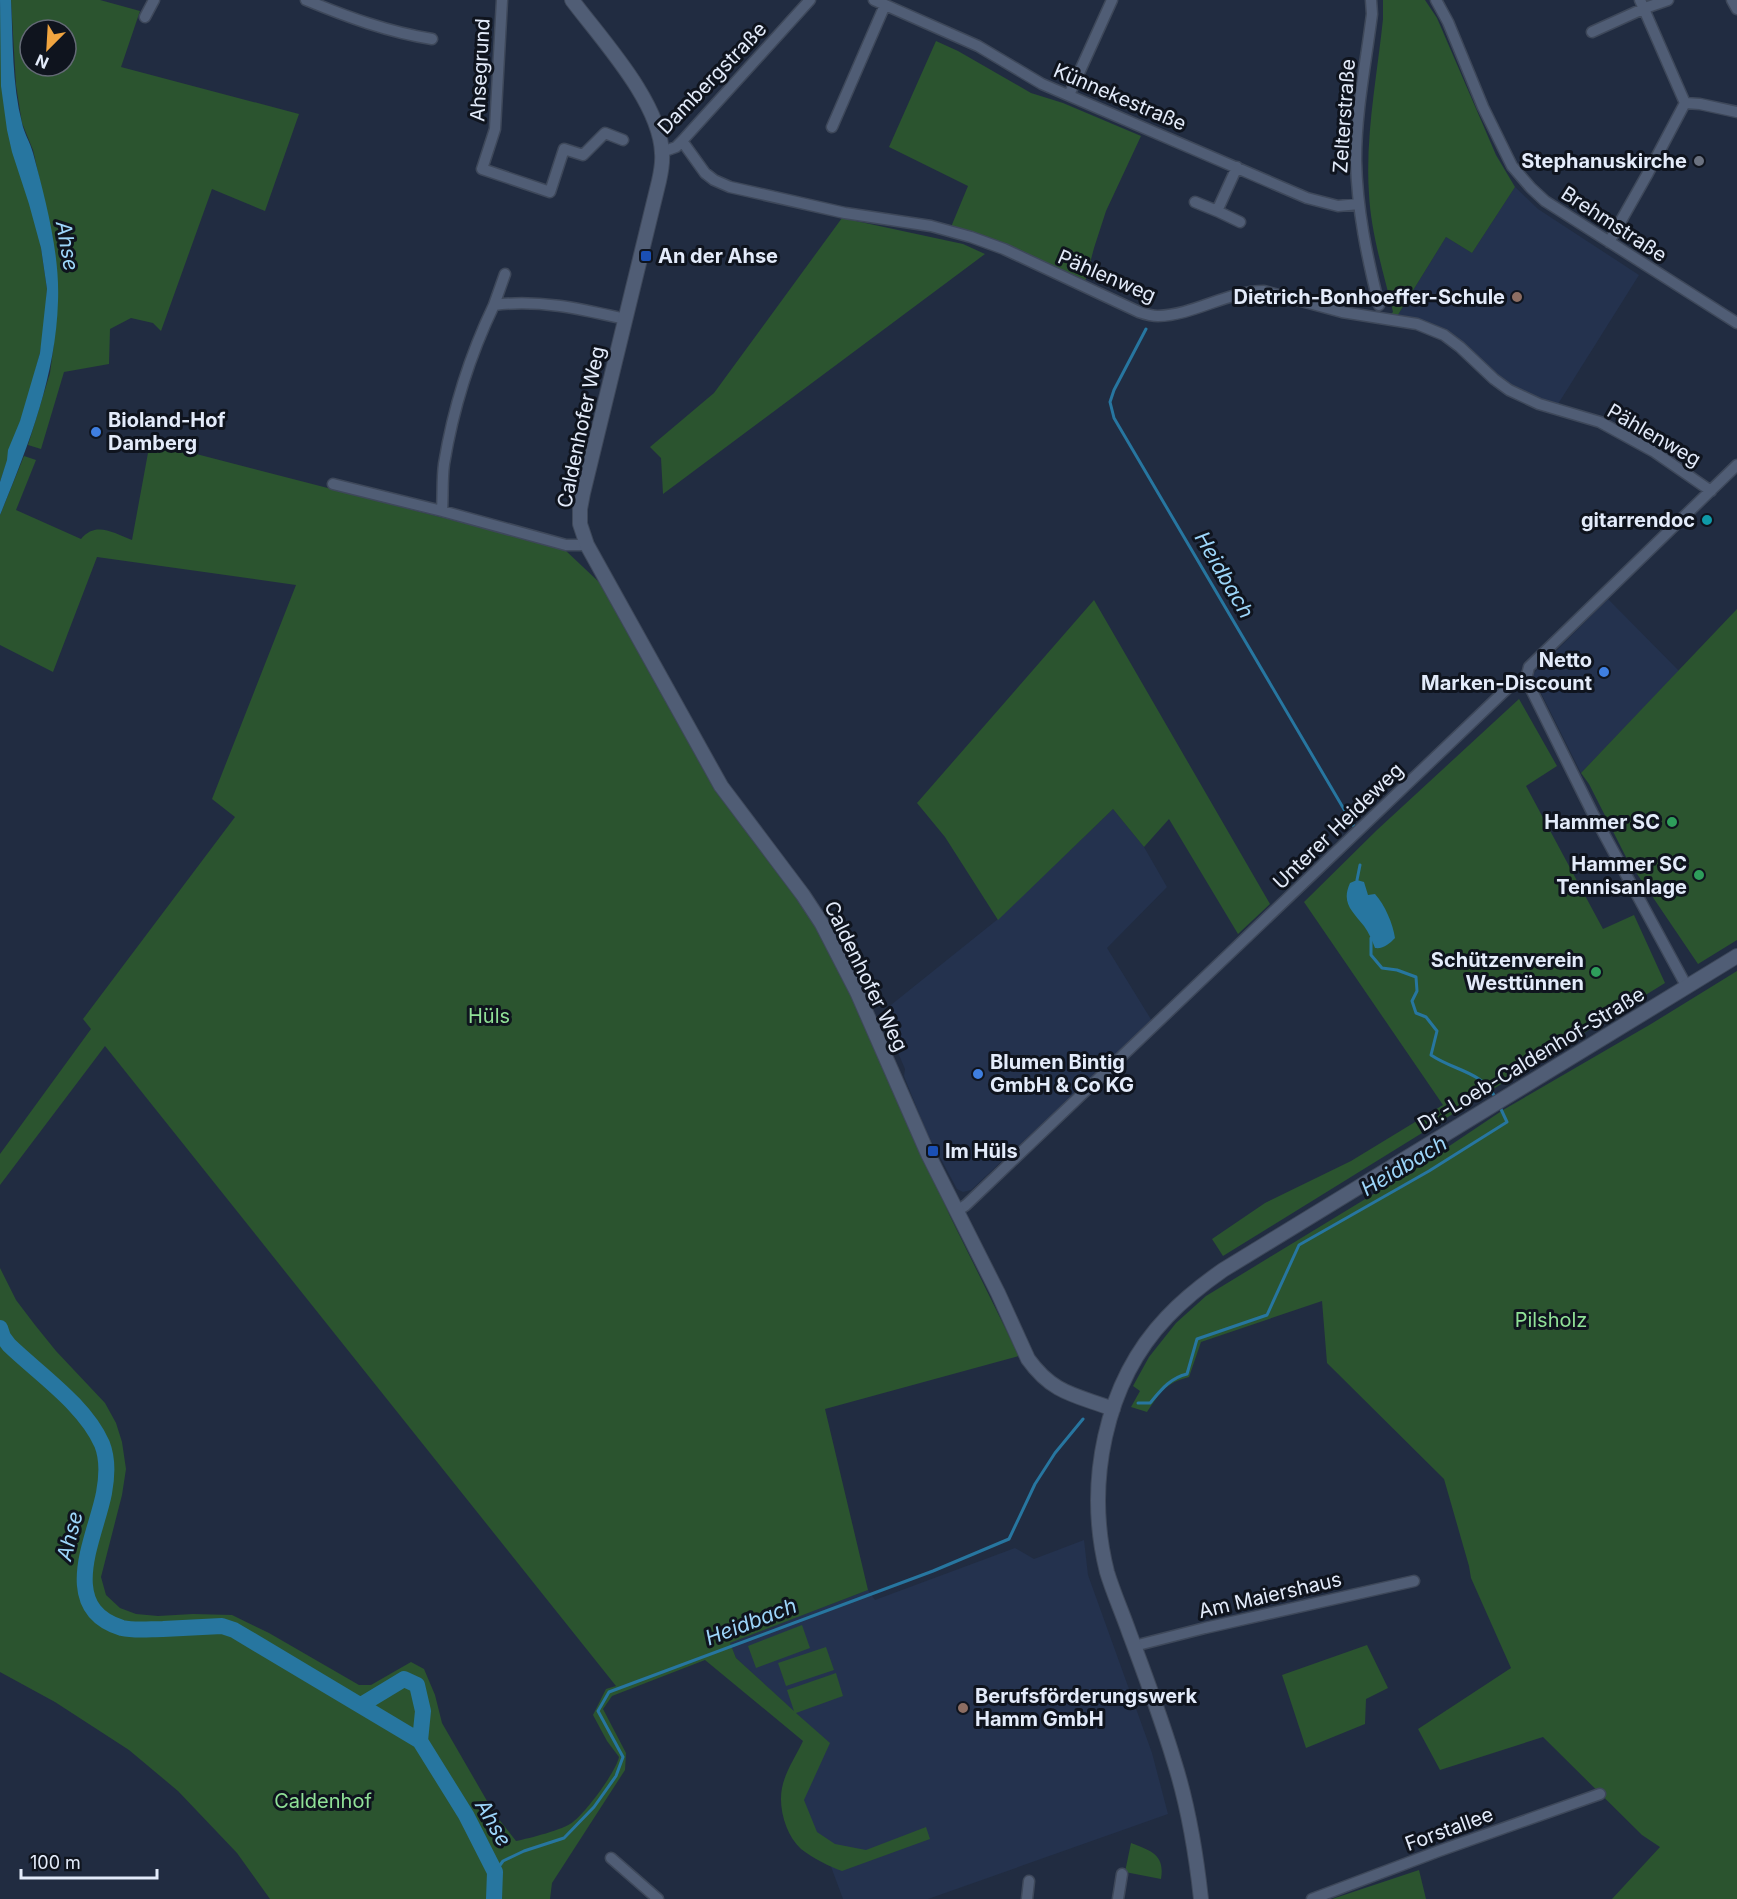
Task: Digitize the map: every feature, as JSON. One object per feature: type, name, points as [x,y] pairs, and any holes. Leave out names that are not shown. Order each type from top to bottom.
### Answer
[{"type":"main road","name":"Caldenhofer Weg","points":[[572,0],[619,61],[652,113],[662,152],[659,181],[580,509],[580,524],[586,545],[721,786],[782,866],[822,924],[857,992],[928,1154],[999,1293],[1028,1359],[1052,1386],[1113,1409]]},
{"type":"main road","name":"Dr.-Loeb-Caldenhof-Straße","points":[[1113,1409],[1139,1353],[1166,1318],[1222,1270],[1737,956]]},
{"type":"main road","points":[[1113,1409],[1102,1451],[1097,1504],[1099,1527],[1108,1575],[1175,1762],[1188,1817],[1201,1899]]},
{"type":"street","points":[[145,17],[153,0]]},
{"type":"street","points":[[306,0],[356,20],[406,35],[432,39]]},
{"type":"street","name":"Ahsegrund","points":[[502,0],[495,129],[482,170],[550,192],[564,148],[583,155],[605,133],[623,140]]},
{"type":"street","name":"Dambergstraße","points":[[662,152],[676,147],[682,141],[810,0]]},
{"type":"street","name":"Künnekestraße","points":[[874,0],[978,46],[1042,84],[1307,198],[1338,206],[1359,204]]},
{"type":"street","points":[[1069,95],[1112,0]]},
{"type":"street","name":"Zelterstraße","points":[[1371,0],[1372,14],[1359,109],[1356,157],[1363,236],[1379,305]]},
{"type":"street","name":"Brehmstraße","points":[[1436,0],[1448,22],[1483,107],[1512,166],[1531,188],[1545,201],[1737,323]]},
{"type":"street","points":[[1592,32],[1642,4],[1668,0]]},
{"type":"street","points":[[1732,0],[1737,9]]},
{"type":"street","points":[[1642,4],[1685,103]]},
{"type":"street","points":[[832,127],[885,5]]},
{"type":"street","points":[[1609,242],[1685,103]]},
{"type":"street","points":[[1685,103],[1737,112]]},
{"type":"street","name":"Pählenweg","points":[[682,141],[705,173],[730,187],[845,213],[931,226],[971,237],[1004,249],[1139,312],[1156,316],[1183,312],[1230,296],[1264,291],[1342,312],[1416,324],[1431,329],[1460,347],[1509,390],[1539,404],[1600,422],[1653,451],[1711,491]]},
{"type":"street","points":[[1217,211],[1237,166]]},
{"type":"street","points":[[1195,202],[1240,222]]},
{"type":"street","points":[[442,511],[444,466],[456,410],[480,335],[505,274]]},
{"type":"street","points":[[494,305],[531,302],[625,319]]},
{"type":"street","name":"Unterer Heideweg","points":[[957,1210],[966,1205],[1513,683],[1526,679],[1529,667],[1737,465]]},
{"type":"street","points":[[333,484],[566,545],[586,545]]},
{"type":"street","points":[[1526,679],[1592,812],[1687,987]]},
{"type":"street","name":"Am Maiershaus","points":[[1134,1646],[1414,1581]]},
{"type":"street","name":"Forstallee","points":[[1312,1899],[1600,1794]]},
{"type":"street","points":[[611,1858],[658,1899]]},
{"type":"street","points":[[1118,1899],[1122,1874]]},
{"type":"street","points":[[1027,1899],[1029,1881]]},
{"type":"shaded area","points":[[0,0],[11,0],[16,93],[23,127],[33,153],[51,226],[57,264],[58,301],[52,357],[39,411],[0,515],[0,482],[8,450],[20,421],[40,353],[47,289],[41,248],[7,130],[1,86]]},
{"type":"shaded area","name":"Dietrich-Bonhoeffer-Schule","points":[[1515,187],[1538,209],[1639,275],[1558,404],[1538,400],[1512,386],[1447,333],[1396,318],[1446,237],[1472,253]]},
{"type":"shaded area","points":[[1608,599],[1679,671],[1581,773],[1532,675]]},
{"type":"shaded area","points":[[1113,809],[1144,847],[1167,887],[1107,948],[1152,1021],[971,1190],[963,1192],[957,1189],[926,1131],[904,1076],[905,1069],[881,1013],[998,919]]},
{"type":"shaded area","points":[[1357,880],[1364,882],[1368,895],[1375,894],[1390,921],[1395,938],[1384,947],[1375,948],[1366,929],[1349,906],[1347,896],[1350,883]]},
{"type":"shaded area","name":"Berufsförderungswerk Hamm GmbH","points":[[1084,1540],[1088,1575],[1152,1753],[1168,1814],[928,1899],[843,1899],[823,1845],[798,1811],[824,1739],[736,1658],[729,1643],[868,1590],[875,1600],[1015,1548],[1034,1559]]},
{"type":"green space","points":[[11,0],[100,0],[140,11],[121,67],[299,114],[265,211],[212,189],[161,331],[153,323],[131,318],[110,329],[109,364],[64,372],[41,449],[28,445],[50,373],[54,343],[53,240],[33,150],[22,123],[16,85]]},
{"type":"green space","points":[[1383,0],[1425,0],[1437,18],[1496,155],[1515,187],[1472,253],[1446,237],[1396,318],[1390,315],[1393,312],[1375,239],[1370,209],[1368,172],[1370,128],[1383,19]]},
{"type":"green space","points":[[0,7],[47,289],[45,325],[40,353],[27,402],[0,482]]},
{"type":"green space","points":[[936,41],[1031,93],[1063,103],[1141,136],[1106,211],[1085,282],[951,227],[968,186],[889,147]]},
{"type":"green space","points":[[842,218],[963,244],[985,254],[663,494],[661,458],[650,447],[714,393]]},
{"type":"green space","name":"Hüls","points":[[150,442],[564,549],[600,583],[700,759],[816,925],[852,992],[950,1216],[1019,1356],[825,1409],[868,1590],[730,1643],[736,1658],[794,1711],[787,1690],[836,1673],[843,1696],[796,1713],[830,1743],[804,1800],[817,1832],[835,1844],[866,1850],[926,1827],[930,1839],[842,1871],[801,1849],[787,1829],[782,1812],[781,1796],[786,1776],[803,1741],[705,1660],[612,1696],[603,1709],[626,1753],[625,1770],[552,1883],[550,1899],[270,1899],[237,1853],[178,1791],[129,1750],[55,1702],[0,1672],[0,1268],[16,1300],[56,1351],[105,1403],[116,1423],[122,1442],[126,1469],[122,1495],[101,1577],[106,1595],[120,1608],[136,1614],[158,1616],[232,1615],[269,1633],[359,1685],[371,1685],[411,1662],[424,1669],[435,1695],[442,1723],[494,1813],[516,1841],[554,1831],[573,1822],[600,1791],[619,1757],[593,1715],[606,1689],[616,1686],[105,1046],[0,1185],[0,1154],[91,1029],[83,1019],[235,817],[212,799],[296,585],[97,557],[53,672],[0,645],[0,515],[24,456],[36,460],[16,510],[81,539],[93,531],[105,530],[132,540]]},
{"type":"green space","points":[[1094,600],[1270,904],[1238,934],[1169,819],[1144,847],[1113,809],[998,920],[945,837],[917,803]]},
{"type":"green space","name":"Hammer SC","points":[[1737,609],[1737,940],[1698,964],[1627,859],[1589,784],[1581,773]]},
{"type":"green space","points":[[1519,699],[1557,766],[1526,786],[1603,929],[1634,915],[1665,983],[1223,1256],[1212,1239],[1265,1203],[1351,1161],[1443,1105],[1304,902],[1377,830]]},
{"type":"green space","name":"Pilsholz","points":[[1737,971],[1737,1899],[1612,1899],[1660,1847],[1642,1835],[1543,1737],[1440,1770],[1418,1729],[1511,1668],[1471,1578],[1444,1479],[1327,1363],[1322,1301],[1201,1342],[1189,1377],[1174,1382],[1164,1390],[1147,1412],[1131,1407],[1140,1391],[1133,1386],[1149,1357],[1176,1323],[1206,1296],[1418,1167],[1503,1110]]},
{"type":"green space","points":[[802,1625],[810,1648],[756,1668],[748,1646]]},
{"type":"green space","points":[[1367,1645],[1388,1688],[1366,1699],[1365,1724],[1306,1748],[1282,1675]]},
{"type":"green space","points":[[826,1647],[834,1670],[786,1686],[778,1663]]},
{"type":"green space","points":[[1131,1843],[1151,1852],[1159,1859],[1161,1879],[1125,1872]]},
{"type":"green space","points":[[1419,1870],[1426,1899],[1332,1899]]},
{"type":"waterway","name":"Heidbach","points":[[1146,329],[1114,390],[1110,402],[1114,418],[1355,828]]},
{"type":"waterway","name":"Heidbach","points":[[1357,880],[1360,865]]},
{"type":"waterway","name":"Heidbach","points":[[1371,938],[1371,955],[1382,968],[1397,970],[1416,977],[1417,991],[1412,1001],[1416,1013],[1426,1017],[1437,1031],[1431,1055],[1476,1077],[1484,1083],[1496,1099]]},
{"type":"waterway","name":"Heidbach","points":[[1138,1403],[1150,1403],[1162,1389],[1187,1374],[1197,1339],[1267,1315],[1299,1245],[1429,1171],[1507,1122],[1499,1105]]},
{"type":"waterway","name":"Ahse","points":[[0,1328],[9,1345],[85,1416],[104,1450],[106,1481],[85,1569],[85,1588],[90,1605],[102,1618],[122,1628],[163,1629],[222,1626],[234,1630],[420,1741],[466,1815],[495,1872],[494,1899]]},
{"type":"waterway","name":"Heidbach","points":[[495,1872],[503,1861],[524,1851],[564,1838],[594,1807],[616,1776],[623,1757],[598,1711],[609,1692],[933,1571],[1009,1539],[1035,1484],[1055,1453],[1083,1419]]},
{"type":"waterway","name":"Ahse","points":[[361,1705],[404,1679],[417,1685],[423,1711],[420,1741]]},
{"type":"place","name":"Stephanuskirche","points":[[1699,161]]},
{"type":"place","name":"An der Ahse","points":[[646,256]]},
{"type":"place","name":"Dietrich-Bonhoeffer-Schule","points":[[1517,297]]},
{"type":"place","name":"Bioland-Hof Damberg","points":[[96,432]]},
{"type":"place","name":"gitarrendoc","points":[[1707,520]]},
{"type":"place","name":"Netto Marken-Discount","points":[[1604,672]]},
{"type":"place","name":"Hammer SC","points":[[1672,822]]},
{"type":"place","name":"Hammer SC Tennisanlage","points":[[1699,875]]},
{"type":"place","name":"Schützenverein Westtünnen","points":[[1596,972]]},
{"type":"place","name":"Blumen Bintig GmbH & Co KG","points":[[978,1074]]},
{"type":"place","name":"Im Hüls","points":[[933,1151]]},
{"type":"place","name":"Berufsförderungswerk Hamm GmbH","points":[[963,1708]]},
{"type":"park label","name":"Caldenhof","points":[[323,1801]]}]
